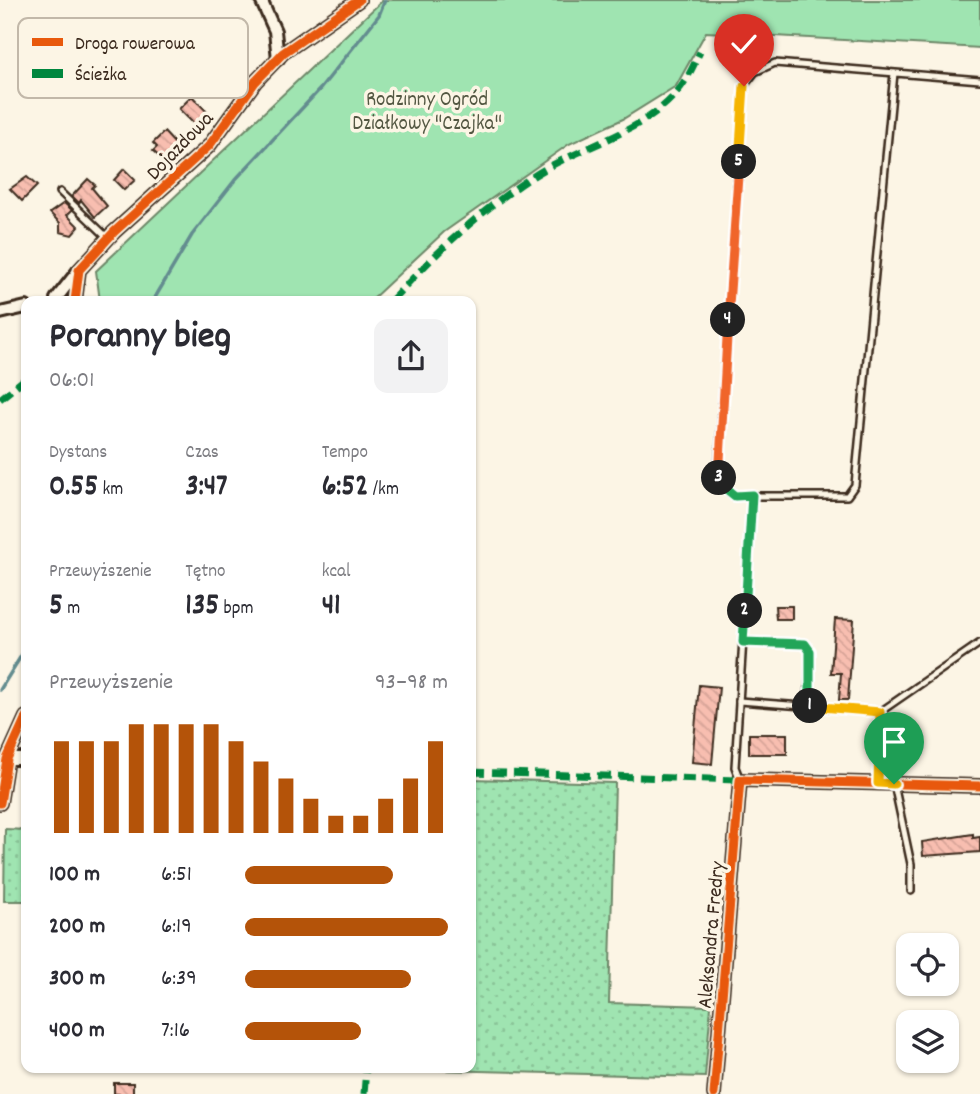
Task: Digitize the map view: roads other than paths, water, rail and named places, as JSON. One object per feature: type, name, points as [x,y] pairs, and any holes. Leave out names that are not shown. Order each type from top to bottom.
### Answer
[{"type":"street","points":[[261,0],[275,31],[278,59]]},
{"type":"street","name":"Dojazdowa","points":[[248,92],[278,59],[346,5],[359,0]]},
{"type":"street","name":"Dojazdowa","points":[[58,296],[108,238],[209,146],[244,98]]},
{"type":"street","points":[[76,296],[79,270]]},
{"type":"street","points":[[0,313],[21,308]]},
{"type":"street","points":[[0,803],[7,759],[21,728]]},
{"type":"street","points":[[7,759],[21,759]]},
{"type":"street","points":[[740,780],[980,786]]},
{"type":"street","name":"Aleksandra Fredry","points":[[714,1094],[740,780]]},
{"type":"lane","points":[[894,73],[855,485],[847,496],[826,498],[735,496],[720,484],[718,471],[744,86],[755,72],[775,63],[980,80]]},
{"type":"lane","points":[[60,192],[108,238]]},
{"type":"lane","points":[[740,780],[735,767],[752,495]]},
{"type":"lane","points":[[743,642],[805,644],[810,651],[808,706]]},
{"type":"lane","points":[[739,701],[880,712],[980,643]]},
{"type":"lane","points":[[878,783],[880,712]]},
{"type":"lane","points":[[894,784],[911,864],[911,891]]},
{"type":"waterway","points":[[156,296],[192,235],[235,180],[321,88],[379,15],[385,0]]},
{"type":"waterway","points":[[0,690],[21,656]]},
{"type":"park label","name":"Rodzinny Ogród Działkowy \"Czajka\"","points":[[427,110]]}]
